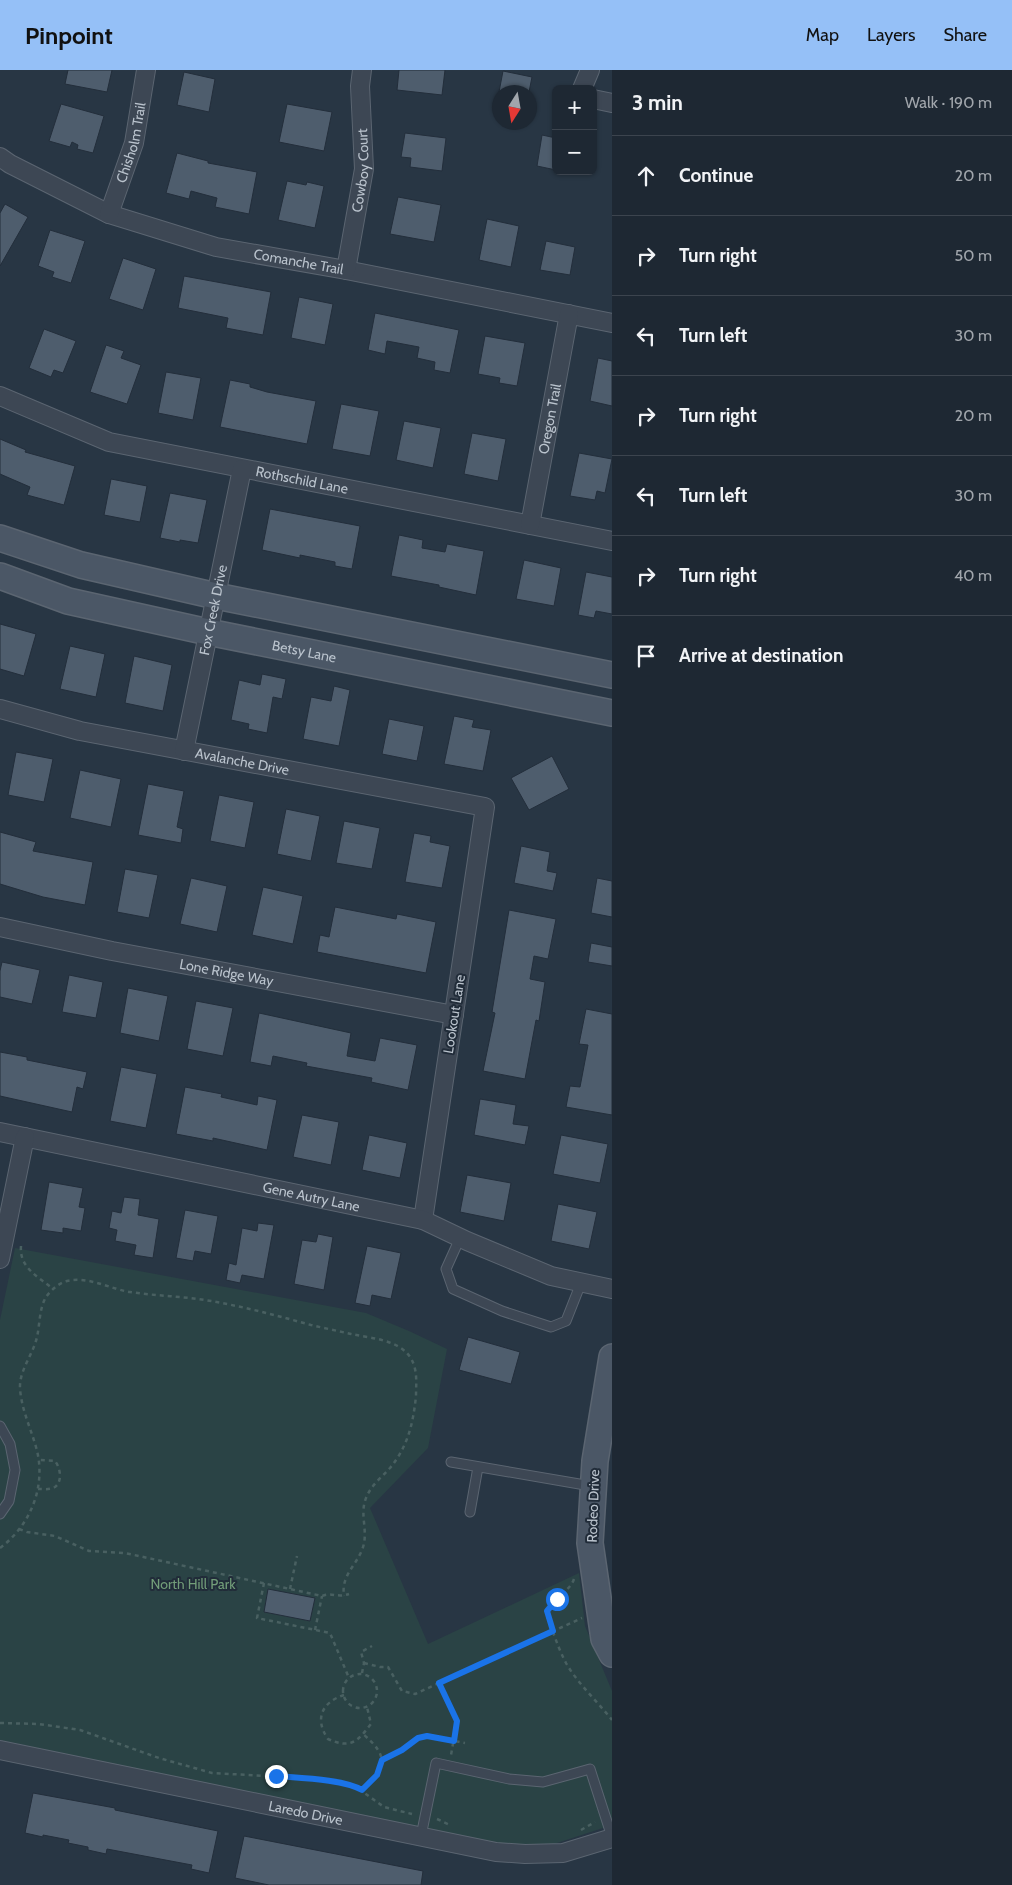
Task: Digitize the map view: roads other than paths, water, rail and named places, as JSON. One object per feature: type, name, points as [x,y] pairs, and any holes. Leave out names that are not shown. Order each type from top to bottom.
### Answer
[{"type":"main road","points":[[0,538],[81,565],[216,596],[612,675]]},
{"type":"main road","name":"Betsy Lane","points":[[0,576],[68,601],[208,632],[612,713]]},
{"type":"main road","name":"Rodeo Drive","points":[[612,1357],[595,1461],[590,1543],[604,1639],[612,1654]]},
{"type":"street","name":"Chisholm Trail","points":[[109,214],[134,143],[146,70]]},
{"type":"street","name":"Cowboy Court","points":[[346,270],[364,169],[360,86],[362,70]]},
{"type":"street","points":[[584,85],[590,70]]},
{"type":"street","points":[[597,100],[612,103]]},
{"type":"street","name":"Comanche Trail","points":[[0,157],[10,164],[109,214],[216,247],[346,270],[612,323]]},
{"type":"street","name":"Oregon Trail","points":[[530,525],[570,314]]},
{"type":"street","name":"Rothschild Lane","points":[[0,396],[109,442],[612,541]]},
{"type":"street","name":"Fox Creek Drive","points":[[184,751],[242,468]]},
{"type":"street","name":"Avalanche Drive","points":[[0,709],[80,731],[485,808]]},
{"type":"street","name":"Lookout Lane","points":[[423,1220],[485,808]]},
{"type":"street","name":"Lone Ridge Way","points":[[0,927],[112,951],[454,1015]]},
{"type":"street","name":"Gene Autry Lane","points":[[0,1132],[423,1220],[460,1238],[551,1276],[612,1289]]},
{"type":"street","points":[[0,1258],[26,1137]]},
{"type":"street","name":"Laredo Drive","points":[[0,1750],[496,1852],[525,1854],[563,1853],[612,1837]]},
{"type":"lane","points":[[460,1238],[446,1269],[453,1289],[502,1311],[551,1327],[566,1321],[581,1283]]},
{"type":"lane","points":[[0,1426],[10,1444],[15,1470],[9,1501],[0,1514]]},
{"type":"lane","points":[[451,1462],[593,1486]]},
{"type":"lane","points":[[470,1512],[478,1467]]},
{"type":"lane","points":[[421,1836],[436,1763],[509,1780],[543,1782],[590,1769],[612,1837]]},
{"type":"park label","name":"North Hill Park","points":[[193,1584]]}]
